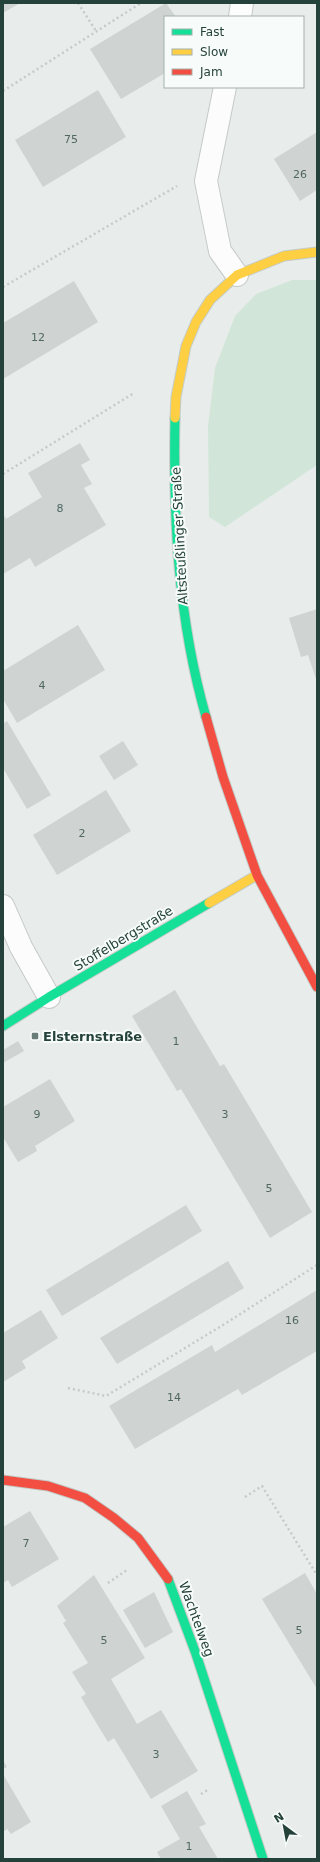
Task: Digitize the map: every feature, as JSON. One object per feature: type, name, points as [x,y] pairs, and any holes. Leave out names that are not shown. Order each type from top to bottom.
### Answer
[{"type":"street","points":[[240,16],[242,3]]},
{"type":"street","points":[[225,88],[206,181],[220,251],[237,275],[284,256],[317,252]]},
{"type":"street","name":"Altsteußlinger Straße","points":[[237,275],[210,300],[196,322],[186,346],[176,397],[174,478],[177,556],[184,618],[198,693],[223,777],[257,875],[317,987]]},
{"type":"street","name":"Stoffelbergstraße","points":[[3,1026],[49,997],[257,875]]},
{"type":"street","points":[[3,906],[21,947],[49,997]]},
{"type":"street","name":"Wachtelweg","points":[[3,1480],[48,1486],[85,1498],[114,1518],[138,1538],[169,1580],[196,1654],[264,1859]]},
{"type":"path","points":[[78,3],[96,32]]},
{"type":"path","points":[[3,91],[141,3]]},
{"type":"path","points":[[3,287],[174,187],[206,181]]},
{"type":"path","points":[[3,474],[134,393]]},
{"type":"path","points":[[68,1388],[106,1396],[223,1325],[317,1265]]},
{"type":"path","points":[[245,1497],[262,1486],[317,1575]]},
{"type":"green space","points":[[292,280],[317,280],[317,465],[225,527],[209,517],[208,426],[215,368],[235,316],[256,294]]},
{"type":"building","points":[[3,3],[20,3],[3,13]]},
{"type":"building","points":[[166,3],[175,16],[164,16],[164,74],[121,99],[90,49]]},
{"type":"building","points":[[98,90],[126,137],[43,187],[15,140]]},
{"type":"building","points":[[317,132],[317,190],[300,201],[274,159]]},
{"type":"building","points":[[74,281],[98,322],[3,379],[3,323]]},
{"type":"building","points":[[80,443],[90,460],[81,465],[92,484],[84,488],[106,525],[35,567],[30,558],[3,574],[3,513],[6,519],[42,497],[28,473]]},
{"type":"building","points":[[317,609],[317,682],[308,655],[301,657],[289,618]]},
{"type":"building","points":[[78,625],[105,670],[17,723],[3,699],[3,671]]},
{"type":"building","points":[[7,721],[51,795],[27,809],[3,768],[3,724]]},
{"type":"building","points":[[123,741],[138,765],[114,780],[99,756]]},
{"type":"building","points":[[106,790],[131,831],[57,875],[33,835]]},
{"type":"building","points":[[175,990],[220,1066],[224,1064],[312,1212],[270,1238],[181,1089],[177,1091],[132,1016]]},
{"type":"building","points":[[18,1041],[24,1051],[3,1063],[3,1050]]},
{"type":"building","points":[[50,1079],[75,1121],[35,1146],[37,1151],[18,1162],[3,1137],[3,1107]]},
{"type":"building","points":[[186,1205],[202,1231],[62,1316],[46,1290]]},
{"type":"building","points":[[228,1261],[244,1288],[117,1364],[100,1338]]},
{"type":"building","points":[[317,1290],[317,1351],[242,1395],[238,1389],[135,1449],[109,1406],[212,1345],[215,1352]]},
{"type":"building","points":[[41,1310],[58,1338],[22,1361],[26,1368],[3,1382],[3,1333]]},
{"type":"building","points":[[30,1511],[59,1559],[12,1587],[8,1580],[3,1583],[3,1527]]},
{"type":"building","points":[[305,1573],[317,1594],[317,1689],[262,1599]]},
{"type":"building","points":[[94,1575],[145,1658],[111,1679],[137,1724],[161,1710],[198,1771],[151,1799],[114,1738],[108,1742],[81,1697],[86,1694],[72,1672],[88,1663],[63,1623],[66,1621],[57,1606]]},
{"type":"building","points":[[154,1592],[173,1632],[145,1648],[123,1610]]},
{"type":"building","points":[[3,1760],[7,1767],[3,1769]]},
{"type":"building","points":[[3,1774],[31,1822],[11,1834],[7,1829],[3,1832]]},
{"type":"building","points":[[187,1791],[206,1824],[199,1827],[218,1859],[161,1859],[157,1852],[180,1839],[161,1806]]},
{"type":"traffic: fast","points":[[175,418],[175,494],[179,569],[189,643],[206,717]]},
{"type":"traffic: fast","points":[[3,1026],[49,997],[209,903]]},
{"type":"traffic: fast","points":[[168,1579],[196,1654],[263,1859]]},
{"type":"traffic: slow","points":[[175,418],[176,397],[186,346],[196,322],[210,300],[237,275],[284,256],[317,252]]},
{"type":"traffic: slow","points":[[209,903],[257,875]]},
{"type":"traffic: jam","points":[[206,717],[223,777],[257,875],[317,987]]},
{"type":"traffic: jam","points":[[3,1480],[48,1486],[85,1498],[114,1518],[138,1538],[168,1579]]},
{"type":"place","name":"Elsternstraße","points":[[35,1036]]}]
